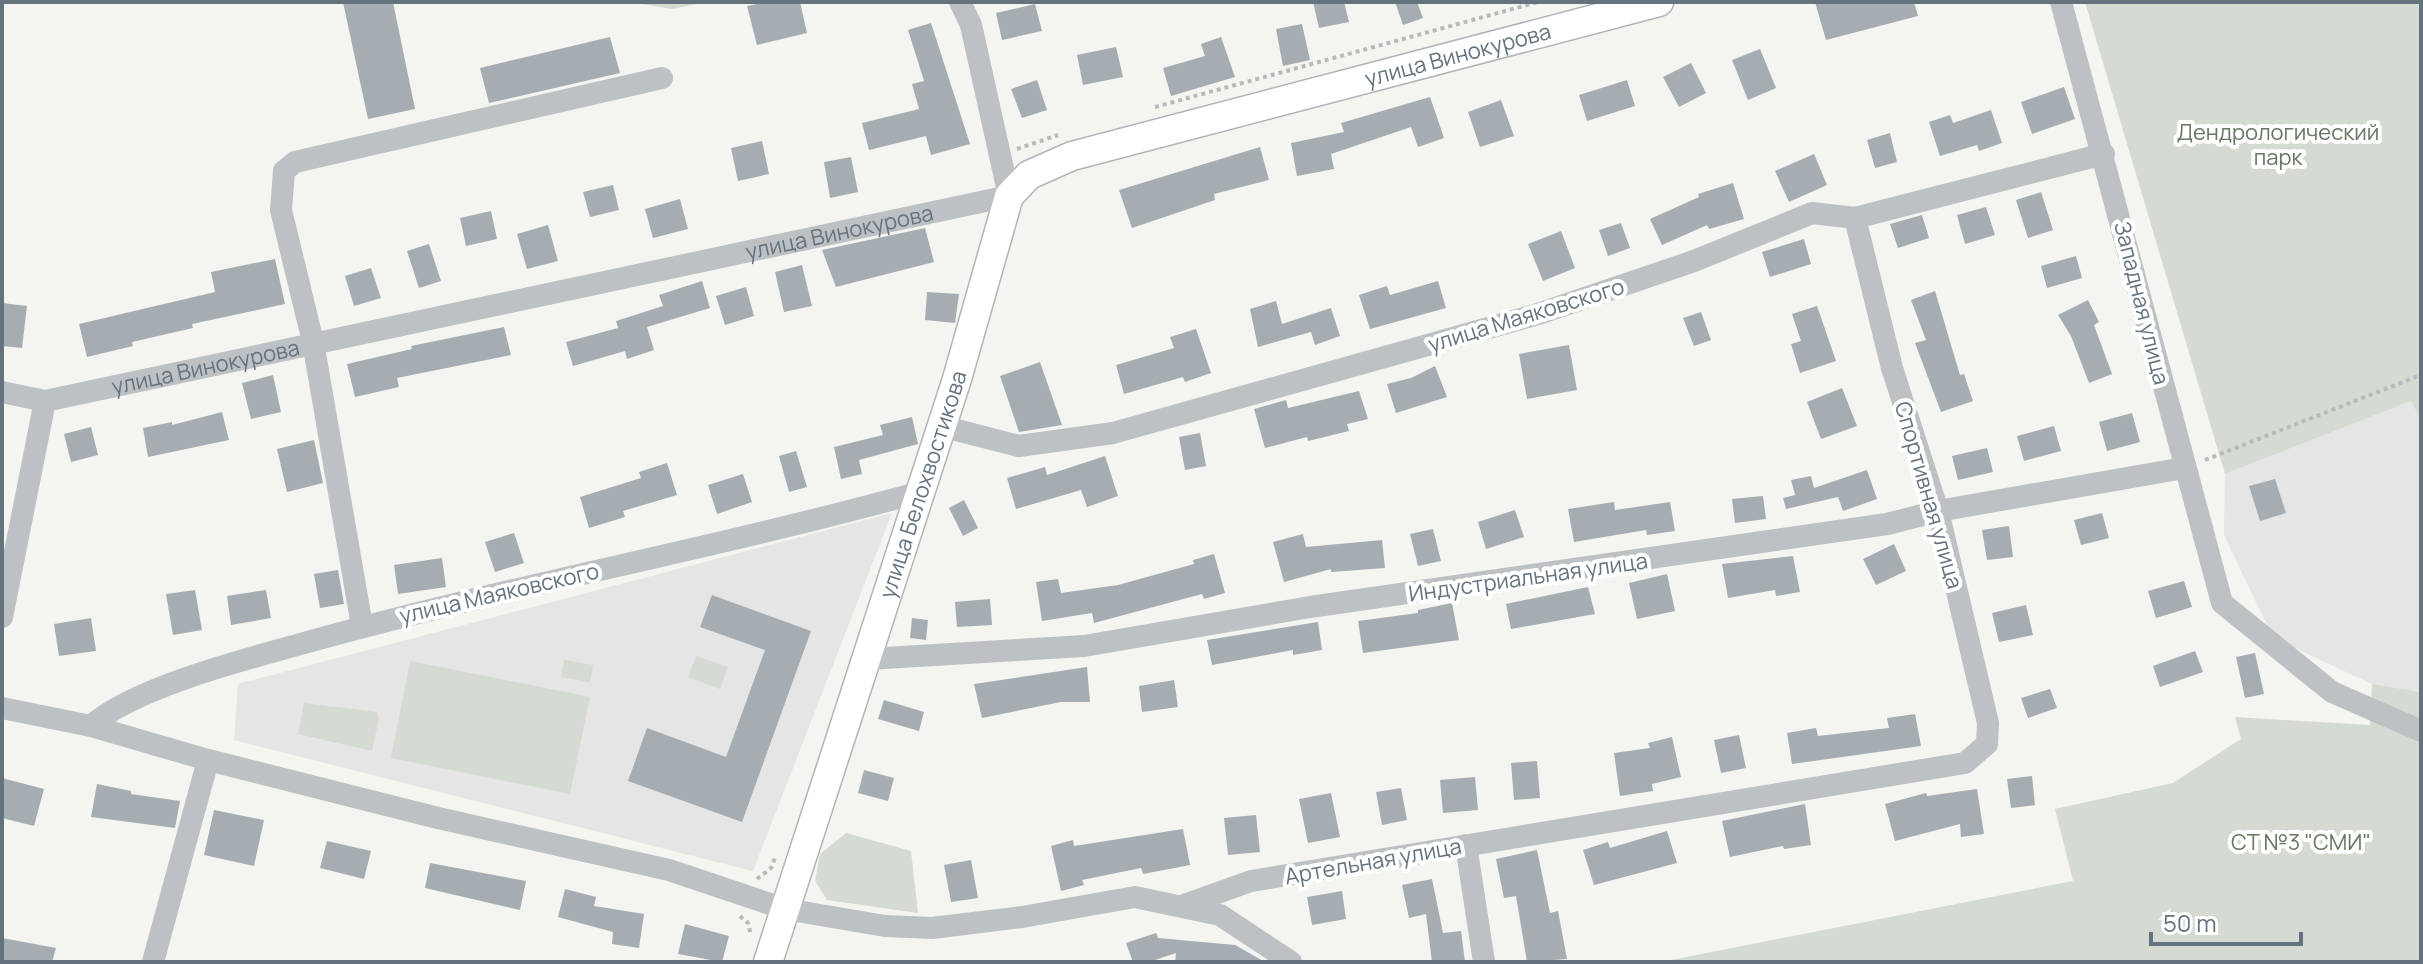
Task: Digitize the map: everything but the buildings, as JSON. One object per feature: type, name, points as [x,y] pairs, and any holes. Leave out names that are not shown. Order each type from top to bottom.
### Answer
[{"type":"main road","name":"улица Винокурова","points":[[1009,196],[1029,175],[1072,156],[1659,2]]},
{"type":"main road","name":"улица Белохвостикова","points":[[760,952],[785,909],[868,659],[1009,196]]},
{"type":"street","name":"улица Белохвостикова","points":[[960,2],[971,25],[1009,196]]},
{"type":"street","name":"Западная улица","points":[[2061,2],[2222,603],[2332,692],[2421,731]]},
{"type":"street","points":[[362,626],[313,342],[281,210],[284,171],[295,162],[662,78]]},
{"type":"street","name":"улица Маяковского","points":[[941,426],[1019,446],[1113,433],[1535,315],[1694,261],[1812,213],[1855,218],[2104,154]]},
{"type":"street","name":"улица Винокурова","points":[[2,392],[45,401],[1009,196]]},
{"type":"street","name":"Спортивная улица","points":[[1855,218],[1892,368],[1938,511],[1988,723],[1987,744],[1965,763]]},
{"type":"street","points":[[2,617],[45,401]]},
{"type":"street","name":"Индустриальная улица","points":[[868,659],[1084,646],[1310,607],[1887,524],[1938,511],[2184,468]]},
{"type":"street","name":"улица Маяковского","points":[[91,726],[106,712],[219,666],[362,626],[920,492]]},
{"type":"street","points":[[2,708],[91,726],[208,760],[669,870],[785,909]]},
{"type":"street","points":[[153,962],[208,760]]},
{"type":"street","name":"Артельная улица","points":[[785,909],[885,926],[932,928],[1022,917],[1135,897],[1184,905],[1251,881],[1965,763]]},
{"type":"street","points":[[1466,845],[1484,962]]},
{"type":"street","points":[[1184,905],[1220,915],[1291,962]]},
{"type":"path","points":[[1141,111],[1538,2]]},
{"type":"path","points":[[1035,141],[1066,132]]},
{"type":"path","points":[[2184,468],[2421,375]]},
{"type":"path","points":[[747,880],[757,879],[771,868],[776,853]]},
{"type":"path","points":[[737,913],[748,923],[760,952]]},
{"type":"shaded area","points":[[2411,401],[2421,420],[2421,692],[2372,684],[2273,638],[2224,535],[2225,474]]},
{"type":"shaded area","points":[[892,513],[753,871],[234,740],[238,684]]},
{"type":"green space","points":[[631,2],[707,2],[672,9]]},
{"type":"green space","name":"Дендрологический парк","points":[[2085,2],[2421,2],[2421,420],[2411,401],[2225,474]]},
{"type":"green space","points":[[696,656],[728,667],[720,689],[688,677]]},
{"type":"green space","points":[[564,660],[593,665],[590,682],[561,677]]},
{"type":"green space","points":[[410,661],[590,697],[570,794],[391,758]]},
{"type":"green space","name":"СТ №3 \"СМИ\"","points":[[2372,684],[2421,692],[2421,962],[1661,962],[2073,881],[2055,809],[2173,783],[2241,739],[2235,717],[2370,725]]},
{"type":"green space","points":[[304,703],[377,712],[379,718],[372,751],[298,734]]},
{"type":"green space","points":[[846,833],[911,851],[918,913],[827,900],[815,881],[820,854]]}]
